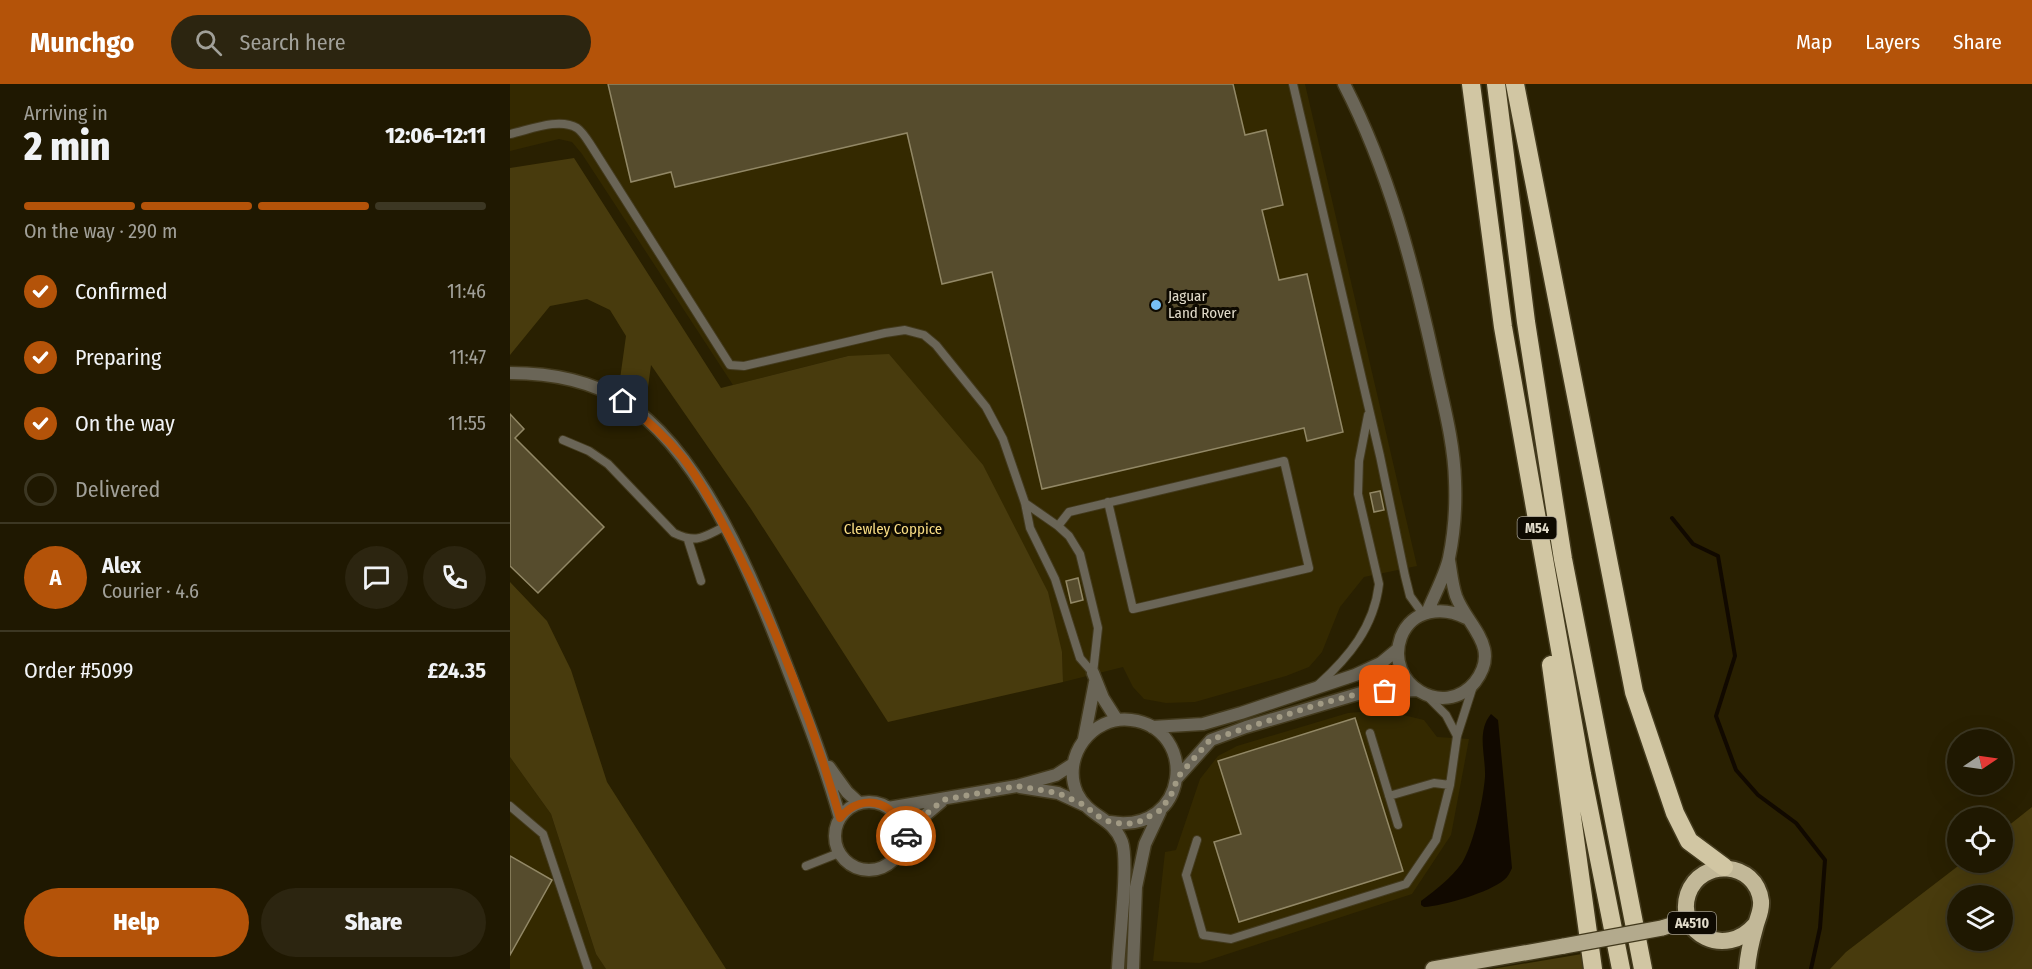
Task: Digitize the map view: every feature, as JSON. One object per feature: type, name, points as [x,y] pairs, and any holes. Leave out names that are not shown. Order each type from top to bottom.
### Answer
[{"type":"highway","name":"M54","points":[[1471,84],[1503,327],[1543,566],[1621,969]]},
{"type":"highway","name":"M54","points":[[1496,84],[1526,322],[1563,559],[1643,969]]},
{"type":"highway","points":[[1515,84],[1634,692],[1675,813],[1689,841],[1724,867],[1735,869],[1753,882],[1761,903],[1747,969]]},
{"type":"highway","points":[[1543,566],[1553,692],[1593,969]]},
{"type":"highway","name":"A4510","points":[[1724,867],[1700,876],[1692,885],[1687,903],[1690,920],[1696,930],[1716,941],[1738,939],[1755,925]]},
{"type":"main road","name":"A4510","points":[[1433,969],[1662,928],[1690,920]]},
{"type":"street","points":[[1177,778],[1210,740],[1361,693],[1422,693],[1440,698],[1452,696],[1474,683],[1482,667],[1484,649],[1482,637],[1466,618],[1456,595],[1449,560],[1455,481],[1448,425],[1416,279],[1392,196],[1344,84]]},
{"type":"street","points":[[510,373],[569,378],[586,383],[623,401],[663,435],[684,459],[724,526],[768,617],[824,760],[840,818]]},
{"type":"street","points":[[1425,613],[1449,560]]},
{"type":"street","points":[[1422,693],[1401,672],[1398,649],[1402,634],[1411,622],[1425,613],[1448,611],[1466,618]]},
{"type":"street","points":[[1084,739],[1099,727],[1117,720],[1129,720],[1152,727],[1203,724],[1364,671],[1381,663],[1398,649]]},
{"type":"street","points":[[1094,678],[1117,720]]},
{"type":"street","points":[[1084,805],[1073,779],[1073,764],[1084,739],[1094,678]]},
{"type":"street","points":[[1133,969],[1136,887],[1145,844],[1161,810],[1174,790],[1177,778],[1177,766],[1169,744],[1152,727]]},
{"type":"street","points":[[824,760],[847,792],[859,803]]},
{"type":"street","points":[[943,800],[922,818],[903,840],[894,859],[876,870],[855,867],[839,853],[835,836],[840,818],[851,807],[859,803],[869,802],[888,808],[943,800],[1017,786],[1056,775],[1073,764]]},
{"type":"street","points":[[1017,786],[1058,793],[1084,805],[1096,815],[1110,822],[1137,823],[1161,810]]},
{"type":"street","points":[[888,808],[900,822],[903,840]]},
{"type":"street","points":[[1110,822],[1122,842],[1124,852],[1118,969]]},
{"type":"lane","points":[[1293,84],[1410,596],[1425,613]]},
{"type":"lane","points":[[510,134],[553,124],[567,123],[579,129],[730,365],[744,366],[905,330],[924,335],[936,345],[986,407],[1003,439],[1025,503],[1030,528],[1055,579],[1080,658],[1094,678]]},
{"type":"lane","points":[[1312,690],[1344,662],[1359,640],[1378,596],[1379,584],[1358,494],[1359,461],[1369,410]]},
{"type":"lane","points":[[563,440],[589,451],[608,464],[674,533],[688,540],[698,539],[724,526]]},
{"type":"lane","points":[[1058,526],[1069,512],[1108,502],[1284,461],[1309,568],[1133,609],[1108,502]]},
{"type":"lane","points":[[1025,503],[1069,536],[1080,554],[1098,628],[1094,678]]},
{"type":"lane","points":[[688,540],[701,581]]},
{"type":"lane","points":[[1197,840],[1186,875],[1203,935],[1231,939],[1406,884],[1436,840],[1450,785],[1457,736],[1474,683]]},
{"type":"lane","points":[[1422,693],[1446,715],[1457,736]]},
{"type":"lane","points":[[1370,733],[1398,825]]},
{"type":"lane","points":[[1389,796],[1434,783],[1450,785]]},
{"type":"lane","points":[[510,806],[543,834],[586,968]]},
{"type":"lane","points":[[806,866],[839,853]]},
{"type":"shaded area","points":[[510,84],[1305,84],[1417,566],[1364,577],[1340,607],[1322,652],[1309,667],[1286,676],[1195,702],[1166,703],[1144,699],[1133,687],[1123,667],[1063,682],[1062,652],[848,356],[733,385],[572,142],[559,139],[510,151]]},
{"type":"shaded area","points":[[1382,710],[1424,720],[1437,737],[1469,739],[1451,835],[1412,894],[1200,963],[1153,961],[1165,852],[1176,850],[1200,779],[1218,756],[1237,746],[1348,713]]},
{"type":"shaded area","points":[[1491,714],[1498,720],[1512,868],[1505,879],[1478,894],[1424,907],[1421,901],[1443,884],[1458,868],[1470,844],[1484,787],[1483,736],[1486,721]]},
{"type":"shaded area","points":[[510,757],[551,814],[596,954],[606,969],[510,969]]},
{"type":"green space","name":"Clewley Coppice","points":[[574,158],[721,388],[848,356],[889,354],[983,465],[1048,592],[1062,652],[1063,682],[888,722],[751,509],[651,365],[647,395],[620,379],[626,336],[610,310],[587,299],[550,306],[510,355],[510,168]]},
{"type":"green space","points":[[510,582],[547,621],[571,670],[607,782],[726,969],[606,969],[596,954],[551,814],[510,757]]},
{"type":"green space","points":[[2032,807],[2032,969],[1830,969],[1846,952],[1949,873],[2013,873],[2013,822]]},
{"type":"green space","points":[[1582,954],[1583,969],[1492,969]]},
{"type":"building","name":"Jaguar Land Rover","points":[[608,84],[1233,84],[1245,135],[1266,130],[1283,205],[1262,210],[1279,280],[1307,274],[1343,432],[1307,441],[1304,428],[1042,489],[992,272],[942,284],[907,133],[675,187],[671,172],[631,182]]},
{"type":"building","points":[[510,414],[524,429],[515,438],[604,527],[538,593],[510,566]]},
{"type":"building","points":[[1380,491],[1384,510],[1374,512],[1370,493]]},
{"type":"building","points":[[1078,578],[1083,600],[1071,603],[1066,581]]},
{"type":"building","points":[[1355,718],[1403,871],[1239,922],[1214,842],[1241,834],[1218,761]]},
{"type":"building","points":[[510,856],[552,880],[510,955]]},
{"type":"waterway","points":[[1672,518],[1693,544],[1718,556],[1735,656],[1716,716],[1736,770],[1758,795],[1796,823],[1825,860],[1820,928],[1811,969]]},
{"type":"way so far","points":[[906,836],[943,800],[1017,786],[1058,793],[1084,805],[1096,815],[1110,822],[1137,823],[1161,810],[1174,790],[1177,778],[1210,740],[1316,705],[1361,693],[1385,691]]},
{"type":"place","name":"Jaguar Land Rover","points":[[1156,305]]},
{"type":"route","points":[[623,401],[663,435],[684,459],[724,526],[768,617],[824,760],[840,818],[851,807],[859,803],[879,804],[895,814],[903,831],[903,840],[906,836]]}]
